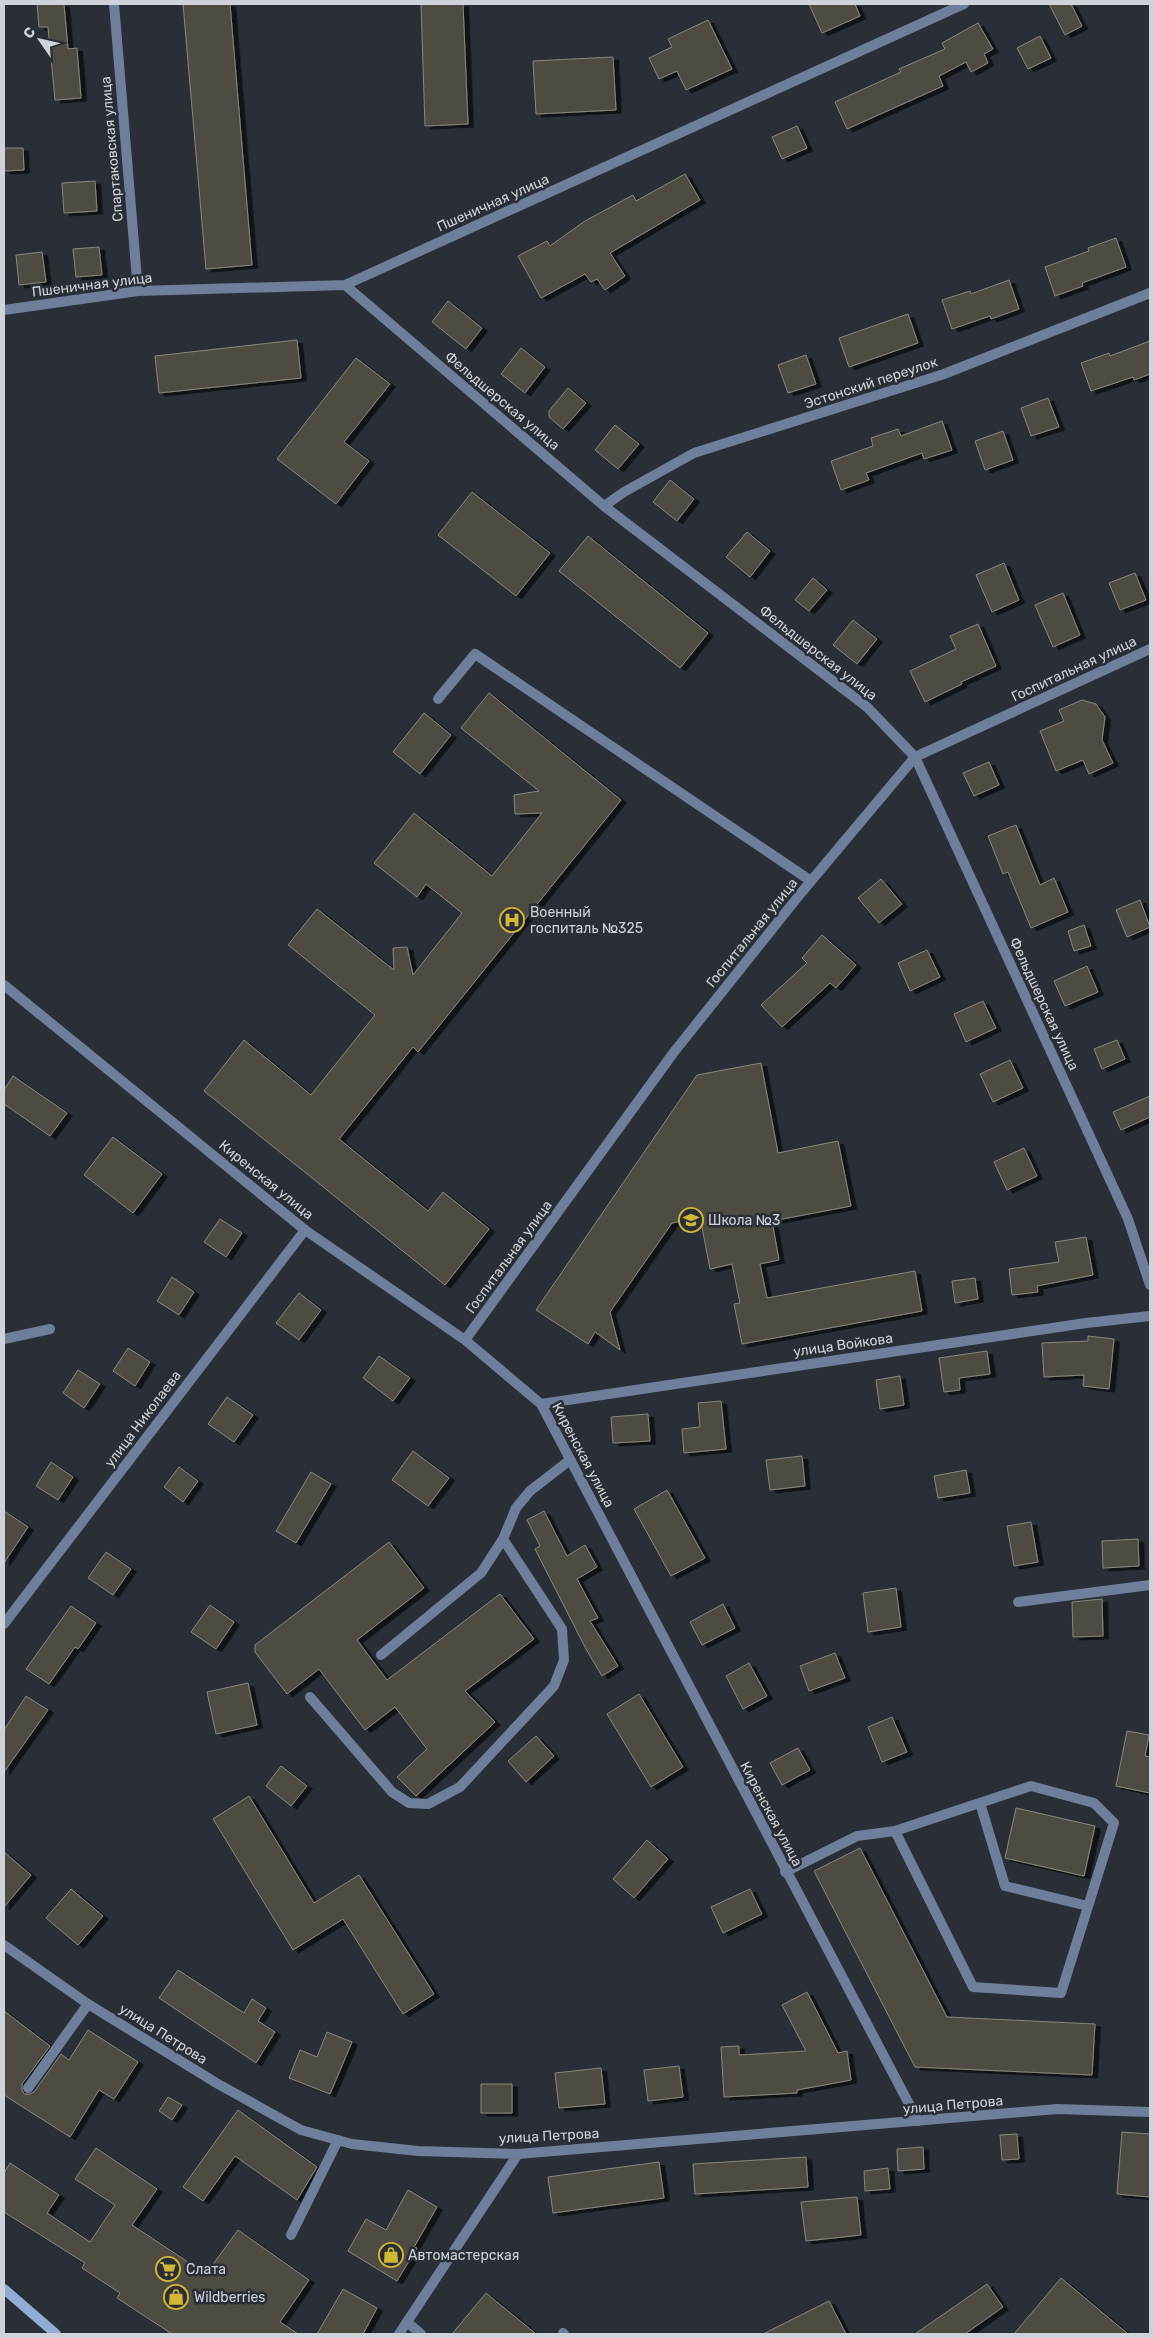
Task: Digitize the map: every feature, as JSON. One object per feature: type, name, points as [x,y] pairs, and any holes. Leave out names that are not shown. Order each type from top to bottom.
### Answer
[{"type":"main road","points":[[4,2289],[56,2334]]},
{"type":"street","name":"Спартаковская улица","points":[[114,4],[138,291]]},
{"type":"street","name":"Пшеничная улица","points":[[4,310],[138,291],[345,285],[964,4]]},
{"type":"street","name":"Фельдшерская улица","points":[[345,285],[604,506],[867,707],[915,757],[1128,1219],[1150,1285]]},
{"type":"street","name":"Эстонский переулок","points":[[604,506],[624,492],[694,453],[944,374],[1150,293]]},
{"type":"street","name":"Госпитальная улица","points":[[465,1340],[674,1052],[811,881],[915,757],[1150,650]]},
{"type":"street","points":[[438,699],[476,654],[811,881]]},
{"type":"street","name":"Киренская улица","points":[[4,985],[305,1230],[465,1340],[541,1404],[918,2122]]},
{"type":"street","name":"улица Николаева","points":[[4,1624],[305,1230]]},
{"type":"street","name":"улица Войкова","points":[[541,1404],[1086,1323],[1150,1316]]},
{"type":"street","points":[[4,1339],[50,1329]]},
{"type":"street","points":[[381,1655],[481,1573],[503,1539],[516,1508],[530,1491],[570,1460]]},
{"type":"street","points":[[310,1698],[392,1792],[409,1803],[428,1804],[460,1787],[554,1686],[564,1660],[562,1629],[503,1539]]},
{"type":"street","points":[[1018,1602],[1150,1585]]},
{"type":"street","points":[[786,1872],[857,1836],[896,1831],[1031,1786],[1094,1803],[1114,1823],[1061,1993],[973,1986],[896,1831]]},
{"type":"street","points":[[980,1803],[1005,1886],[1088,1906]]},
{"type":"street","name":"улица Петрова","points":[[4,1945],[88,2004],[218,2084],[300,2130],[352,2144],[418,2151],[518,2154],[1057,2110],[1150,2112]]},
{"type":"street","points":[[28,2088],[88,2004]]},
{"type":"street","points":[[291,2234],[338,2140]]},
{"type":"street","points":[[399,2334],[518,2154]]},
{"type":"street","points":[[406,2322],[421,2334]]},
{"type":"building","points":[[37,4],[64,4],[68,49],[77,48],[81,98],[55,100],[48,27],[39,27]]},
{"type":"building","points":[[183,4],[230,4],[252,265],[206,269]]},
{"type":"building","points":[[421,4],[463,4],[468,124],[425,126]]},
{"type":"building","points":[[809,4],[855,4],[860,16],[822,33]]},
{"type":"building","points":[[1049,4],[1071,4],[1082,26],[1065,35]]},
{"type":"building","points":[[708,20],[732,69],[686,90],[677,71],[659,79],[649,58],[672,47],[668,39]]},
{"type":"building","points":[[978,23],[993,49],[984,54],[988,63],[971,72],[966,62],[939,76],[943,86],[847,129],[835,102],[901,72],[899,69],[945,49],[942,43]]},
{"type":"building","points":[[1040,36],[1051,58],[1028,69],[1017,48]]},
{"type":"building","points":[[613,57],[616,110],[536,114],[533,61]]},
{"type":"building","points":[[797,126],[807,148],[782,159],[772,137]]},
{"type":"building","points":[[4,148],[23,148],[24,170],[4,171]]},
{"type":"building","points":[[685,174],[700,200],[610,253],[625,276],[605,290],[597,279],[591,282],[585,274],[541,298],[518,256],[547,241],[550,246],[585,221],[633,195],[636,201]]},
{"type":"building","points":[[95,181],[97,211],[64,213],[62,183]]},
{"type":"building","points":[[1116,238],[1126,267],[1082,283],[1083,286],[1055,296],[1045,267],[1089,251],[1088,248]]},
{"type":"building","points":[[99,247],[102,275],[76,277],[73,249]]},
{"type":"building","points":[[42,252],[46,282],[19,285],[16,255]]},
{"type":"building","points":[[1009,280],[1019,309],[991,319],[990,316],[952,329],[942,300],[970,291],[971,294]]},
{"type":"building","points":[[448,301],[482,328],[466,349],[432,322]]},
{"type":"building","points":[[908,314],[918,343],[849,367],[839,338]]},
{"type":"building","points":[[297,340],[301,378],[159,393],[155,356]]},
{"type":"building","points":[[1150,341],[1150,374],[1134,380],[1133,377],[1091,391],[1081,363],[1109,353],[1110,356]]},
{"type":"building","points":[[521,348],[545,367],[525,393],[501,374]]},
{"type":"building","points":[[806,355],[816,384],[788,393],[778,365]]},
{"type":"building","points":[[356,358],[390,384],[344,442],[369,461],[336,504],[277,459]]},
{"type":"building","points":[[568,388],[586,403],[563,429],[549,417],[549,411]]},
{"type":"building","points":[[1048,398],[1059,427],[1031,436],[1021,408]]},
{"type":"building","points":[[942,421],[952,450],[924,459],[922,453],[866,473],[869,480],[841,490],[831,461],[873,446],[871,438],[898,429],[901,436]]},
{"type":"building","points":[[615,425],[639,444],[618,469],[595,450]]},
{"type":"building","points":[[1003,431],[1013,460],[985,470],[975,441]]},
{"type":"building","points":[[670,480],[694,499],[677,521],[653,502]]},
{"type":"building","points":[[472,492],[550,553],[516,596],[438,535]]},
{"type":"building","points":[[747,532],[770,551],[750,577],[726,557]]},
{"type":"building","points":[[588,536],[708,633],[680,668],[559,571]]},
{"type":"building","points":[[1004,563],[1019,600],[992,612],[976,575]]},
{"type":"building","points":[[1135,573],[1146,600],[1120,610],[1109,583]]},
{"type":"building","points":[[813,578],[827,590],[809,611],[795,600]]},
{"type":"building","points":[[1063,593],[1080,635],[1053,647],[1035,605]]},
{"type":"building","points":[[853,620],[877,639],[857,664],[833,645]]},
{"type":"building","points":[[978,624],[996,666],[961,682],[962,684],[925,702],[910,671],[956,649],[950,636]]},
{"type":"building","points":[[489,693],[621,800],[418,1052],[413,1047],[339,1139],[428,1211],[443,1192],[489,1229],[445,1285],[204,1091],[244,1040],[311,1095],[375,1015],[288,945],[317,909],[394,970],[393,948],[407,947],[413,975],[462,913],[426,884],[417,897],[374,863],[414,813],[492,876],[542,813],[515,814],[514,795],[539,791],[461,728]]},
{"type":"building","points":[[1082,700],[1096,704],[1105,717],[1102,740],[1113,763],[1089,774],[1083,760],[1056,771],[1040,731],[1064,721],[1059,710]]},
{"type":"building","points":[[424,713],[451,735],[420,774],[393,752]]},
{"type":"building","points":[[989,762],[999,785],[974,796],[963,773]]},
{"type":"building","points":[[1016,825],[1040,885],[1054,878],[1068,912],[1031,928],[1008,872],[1003,874],[988,836]]},
{"type":"building","points":[[881,879],[902,904],[879,923],[858,898]]},
{"type":"building","points":[[1140,900],[1150,927],[1127,937],[1116,910]]},
{"type":"building","points":[[1084,925],[1091,946],[1074,951],[1068,931]]},
{"type":"building","points":[[822,935],[856,965],[836,988],[830,983],[782,1027],[761,1005],[807,963],[802,958]]},
{"type":"building","points":[[927,950],[940,977],[910,991],[898,963]]},
{"type":"building","points":[[1087,966],[1098,992],[1065,1006],[1054,981]]},
{"type":"building","points":[[983,1001],[996,1028],[966,1042],[954,1014]]},
{"type":"building","points":[[1117,1040],[1125,1059],[1102,1069],[1094,1049]]},
{"type":"building","points":[[1010,1060],[1023,1088],[993,1102],[980,1074]]},
{"type":"building","points":[[761,1063],[778,1153],[838,1141],[851,1206],[772,1221],[779,1260],[760,1264],[767,1298],[915,1271],[922,1311],[742,1344],[734,1304],[740,1303],[732,1264],[710,1269],[700,1217],[672,1223],[610,1312],[620,1350],[595,1332],[588,1344],[536,1310],[697,1075]]},
{"type":"building","points":[[13,1076],[67,1113],[50,1136],[4,1104],[4,1090]]},
{"type":"building","points":[[1150,1096],[1150,1117],[1121,1130],[1113,1112]]},
{"type":"building","points":[[113,1137],[162,1174],[133,1213],[84,1175]]},
{"type":"building","points":[[1024,1148],[1037,1176],[1007,1190],[994,1162]]},
{"type":"building","points":[[220,1219],[242,1233],[226,1257],[204,1242]]},
{"type":"building","points":[[1086,1237],[1093,1275],[1037,1286],[1038,1292],[1012,1295],[1009,1269],[1059,1262],[1055,1242]]},
{"type":"building","points":[[172,1277],[194,1292],[179,1315],[157,1301]]},
{"type":"building","points":[[975,1278],[978,1299],[955,1303],[952,1281]]},
{"type":"building","points":[[299,1293],[321,1310],[299,1340],[276,1323]]},
{"type":"building","points":[[1088,1336],[1114,1339],[1109,1389],[1083,1386],[1084,1375],[1044,1377],[1042,1343],[1088,1341]]},
{"type":"building","points":[[128,1348],[150,1362],[135,1386],[113,1371]]},
{"type":"building","points":[[987,1351],[990,1374],[959,1378],[960,1390],[944,1392],[939,1358]]},
{"type":"building","points":[[379,1356],[410,1378],[393,1401],[363,1378]]},
{"type":"building","points":[[78,1370],[100,1384],[84,1408],[63,1393]]},
{"type":"building","points":[[900,1376],[904,1405],[880,1409],[876,1380]]},
{"type":"building","points":[[227,1397],[253,1415],[234,1442],[208,1424]]},
{"type":"building","points":[[721,1401],[726,1449],[684,1453],[682,1429],[700,1427],[698,1403]]},
{"type":"building","points":[[648,1414],[650,1441],[613,1443],[611,1417]]},
{"type":"building","points":[[413,1451],[449,1478],[428,1506],[392,1480]]},
{"type":"building","points":[[802,1456],[805,1486],[770,1490],[766,1460]]},
{"type":"building","points":[[51,1462],[73,1477],[58,1500],[36,1486]]},
{"type":"building","points":[[179,1467],[198,1481],[183,1502],[164,1487]]},
{"type":"building","points":[[966,1470],[970,1493],[938,1498],[934,1476]]},
{"type":"building","points":[[311,1472],[331,1484],[296,1543],[276,1531]]},
{"type":"building","points":[[667,1490],[705,1558],[671,1576],[634,1509]]},
{"type":"building","points":[[4,1511],[28,1527],[4,1563]]},
{"type":"building","points":[[544,1511],[567,1556],[585,1545],[597,1567],[577,1579],[598,1618],[590,1621],[618,1666],[602,1676],[586,1649],[535,1549],[540,1546],[527,1520]]},
{"type":"building","points":[[1031,1522],[1038,1562],[1014,1566],[1007,1526]]},
{"type":"building","points":[[1138,1539],[1139,1566],[1103,1568],[1102,1541]]},
{"type":"building","points":[[389,1542],[424,1588],[357,1640],[387,1680],[500,1594],[534,1639],[465,1691],[495,1722],[416,1796],[397,1777],[427,1749],[395,1707],[365,1730],[319,1669],[287,1694],[255,1652],[255,1645]]},
{"type":"building","points":[[106,1552],[131,1569],[113,1595],[88,1578]]},
{"type":"building","points":[[896,1588],[901,1627],[868,1632],[863,1593]]},
{"type":"building","points":[[1102,1599],[1103,1636],[1073,1637],[1072,1602]]},
{"type":"building","points":[[723,1604],[735,1628],[702,1645],[690,1622]]},
{"type":"building","points":[[210,1605],[234,1622],[216,1649],[191,1632]]},
{"type":"building","points":[[71,1606],[96,1623],[78,1649],[75,1647],[49,1684],[26,1669]]},
{"type":"building","points":[[835,1653],[845,1678],[809,1691],[800,1666]]},
{"type":"building","points":[[749,1663],[767,1696],[743,1709],[726,1676]]},
{"type":"building","points":[[248,1683],[257,1725],[216,1734],[207,1692]]},
{"type":"building","points":[[639,1694],[683,1767],[651,1787],[607,1714]]},
{"type":"building","points":[[26,1696],[48,1710],[4,1772],[4,1730]]},
{"type":"building","points":[[892,1717],[907,1752],[882,1762],[868,1727]]},
{"type":"building","points":[[1127,1731],[1149,1735],[1145,1756],[1150,1757],[1150,1793],[1116,1786]]},
{"type":"building","points":[[536,1736],[554,1756],[526,1782],[508,1761]]},
{"type":"building","points":[[798,1748],[810,1770],[782,1785],[770,1763]]},
{"type":"building","points":[[281,1766],[307,1786],[291,1806],[266,1786]]},
{"type":"building","points":[[249,1796],[314,1903],[359,1875],[434,1994],[403,2014],[343,1919],[293,1950],[213,1819]]},
{"type":"building","points":[[1016,1808],[1095,1826],[1084,1876],[1005,1858]]},
{"type":"building","points":[[647,1840],[668,1859],[634,1898],[613,1879]]},
{"type":"building","points":[[860,1848],[947,2017],[1095,2024],[1092,2075],[915,2067],[814,1871]]},
{"type":"building","points":[[4,1852],[31,1875],[4,1907]]},
{"type":"building","points":[[71,1889],[103,1916],[78,1945],[46,1918]]},
{"type":"building","points":[[750,1889],[762,1914],[723,1933],[711,1907]]},
{"type":"building","points":[[178,1970],[244,2013],[252,1999],[266,2008],[258,2021],[275,2032],[256,2063],[159,1998]]},
{"type":"building","points":[[807,1992],[838,2053],[847,2051],[851,2080],[797,2090],[797,2093],[724,2097],[721,2047],[739,2046],[739,2055],[806,2051],[782,2005]]},
{"type":"building","points":[[4,2011],[50,2046],[22,2084],[24,2094],[34,2092],[61,2054],[69,2060],[88,2030],[138,2062],[114,2099],[99,2090],[70,2137],[4,2095]]},
{"type":"building","points":[[327,2032],[352,2042],[330,2094],[289,2078],[300,2050],[317,2057]]},
{"type":"building","points":[[679,2066],[683,2097],[648,2101],[644,2070]]},
{"type":"building","points":[[601,2068],[605,2104],[559,2108],[555,2073]]},
{"type":"building","points":[[481,2084],[512,2084],[512,2113],[481,2113]]},
{"type":"building","points":[[168,2097],[182,2105],[172,2120],[159,2111]]},
{"type":"building","points":[[238,2110],[317,2167],[297,2200],[235,2156],[203,2201],[183,2187]]},
{"type":"building","points":[[1122,2132],[1150,2134],[1150,2197],[1117,2194]]},
{"type":"building","points":[[1017,2134],[1019,2159],[1002,2160],[1000,2135]]},
{"type":"building","points":[[923,2147],[924,2169],[898,2171],[897,2149]]},
{"type":"building","points":[[96,2148],[157,2189],[132,2225],[206,2274],[238,2230],[309,2280],[280,2322],[298,2334],[172,2334],[117,2298],[120,2293],[82,2268],[85,2263],[4,2212],[4,2173],[10,2163],[59,2195],[47,2213],[90,2242],[115,2205],[75,2179]]},
{"type":"building","points":[[806,2157],[808,2187],[695,2194],[693,2164]]},
{"type":"building","points":[[659,2162],[664,2198],[553,2213],[548,2177]]},
{"type":"building","points":[[888,2168],[890,2189],[865,2191],[864,2171]]},
{"type":"building","points":[[408,2190],[437,2207],[414,2247],[417,2248],[397,2281],[348,2251],[366,2219],[386,2230]]},
{"type":"building","points":[[857,2197],[861,2235],[806,2241],[801,2202]]},
{"type":"building","points":[[1061,2278],[1128,2334],[1014,2334]]},
{"type":"building","points":[[987,2284],[1003,2307],[965,2334],[915,2334]]},
{"type":"building","points":[[343,2289],[377,2308],[363,2334],[317,2334]]},
{"type":"building","points":[[486,2293],[536,2334],[452,2334]]},
{"type":"building","points":[[829,2301],[846,2334],[763,2334]]},
{"type":"place","name":"Военный госпиталь №325","points":[[512,920]]},
{"type":"place","name":"Школа №3","points":[[691,1220]]},
{"type":"place","name":"Автомастерская","points":[[391,2255]]},
{"type":"place","name":"Слата","points":[[168,2269]]},
{"type":"place","name":"Wildberries","points":[[176,2297]]}]
